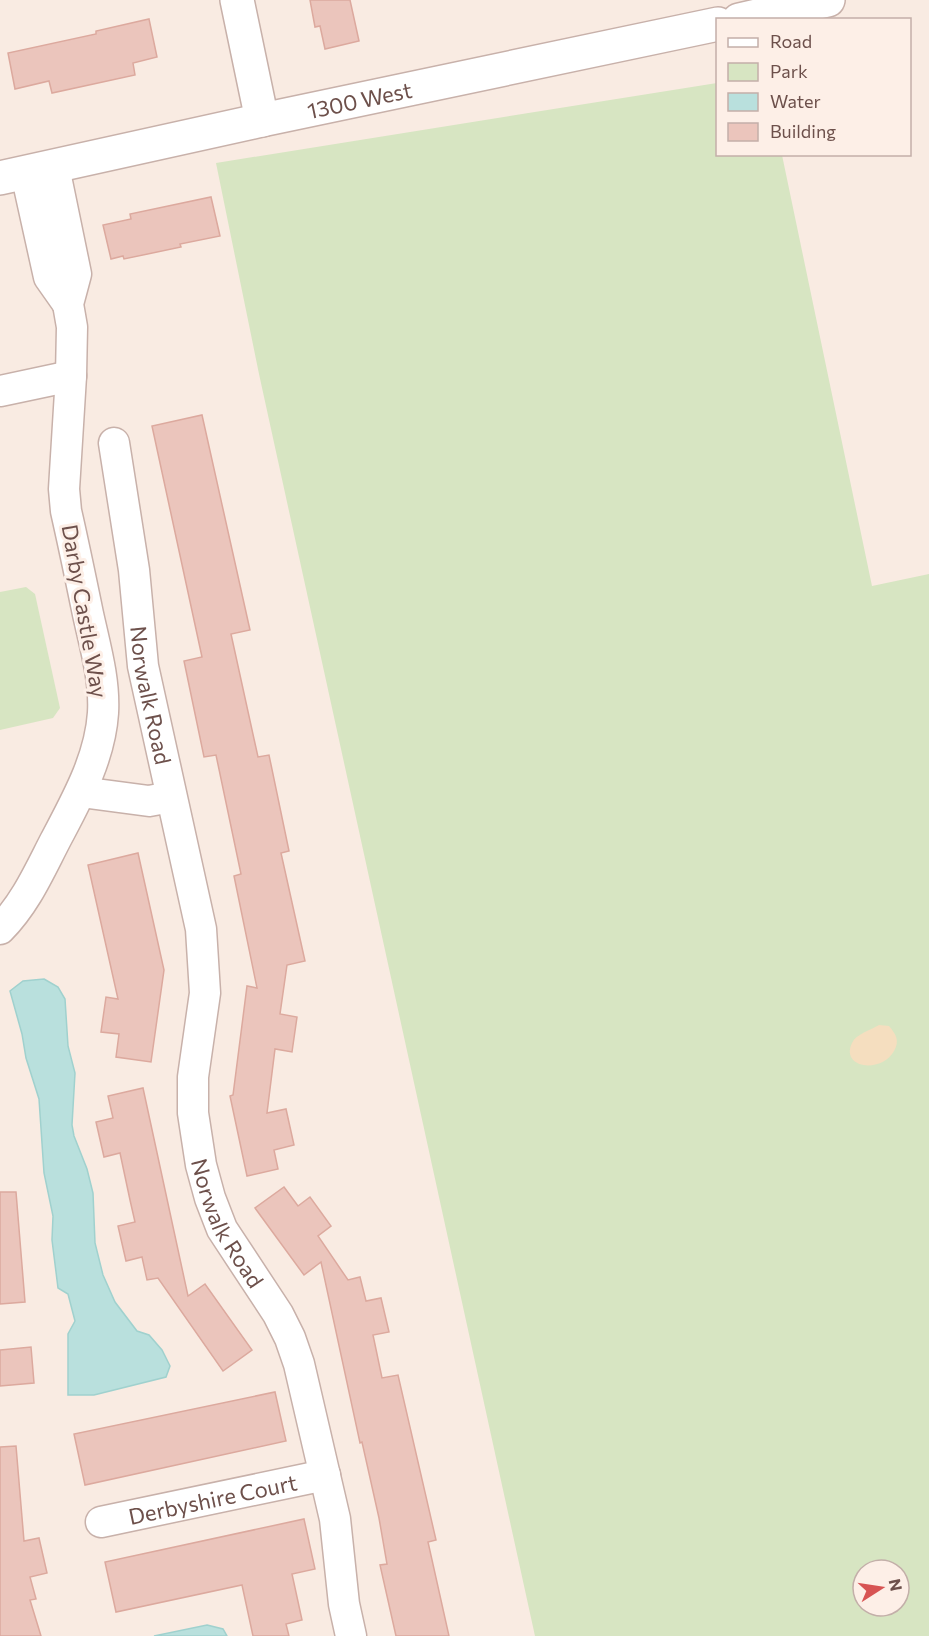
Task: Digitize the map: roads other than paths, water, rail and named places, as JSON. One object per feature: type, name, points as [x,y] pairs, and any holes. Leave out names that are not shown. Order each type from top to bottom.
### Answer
[{"type":"street","points":[[237,0],[261,120]]},
{"type":"street","points":[[748,18],[828,0]]},
{"type":"street","name":"1300 West","points":[[27,172],[716,24]]},
{"type":"street","name":"Darby Castle Way","points":[[0,929],[10,920],[29,892],[81,792],[93,761],[103,714],[100,675],[66,511],[64,489],[71,376],[72,327],[68,304],[76,274],[27,172]]},
{"type":"street","points":[[0,391],[71,376]]},
{"type":"street","name":"Norwalk Road","points":[[114,442],[134,570],[143,666],[201,929],[205,993],[193,1077],[193,1113],[201,1165],[222,1229],[278,1314],[299,1364],[335,1518],[344,1604],[351,1636]]},
{"type":"street","name":"Norwalk Road","points":[[86,604],[136,593]]},
{"type":"street","points":[[81,792],[150,801],[171,797]]},
{"type":"street","name":"Derbyshire Court","points":[[101,1522],[325,1475]]},
{"type":"water","points":[[44,979],[58,987],[65,999],[68,1046],[75,1073],[72,1125],[93,1193],[95,1243],[103,1275],[115,1302],[137,1331],[149,1335],[162,1350],[170,1366],[166,1377],[94,1395],[68,1395],[68,1334],[75,1321],[68,1294],[58,1288],[52,1240],[53,1216],[44,1173],[39,1099],[26,1058],[10,991],[23,981]]},
{"type":"water","points":[[207,1625],[223,1629],[227,1636],[154,1636]]}]
